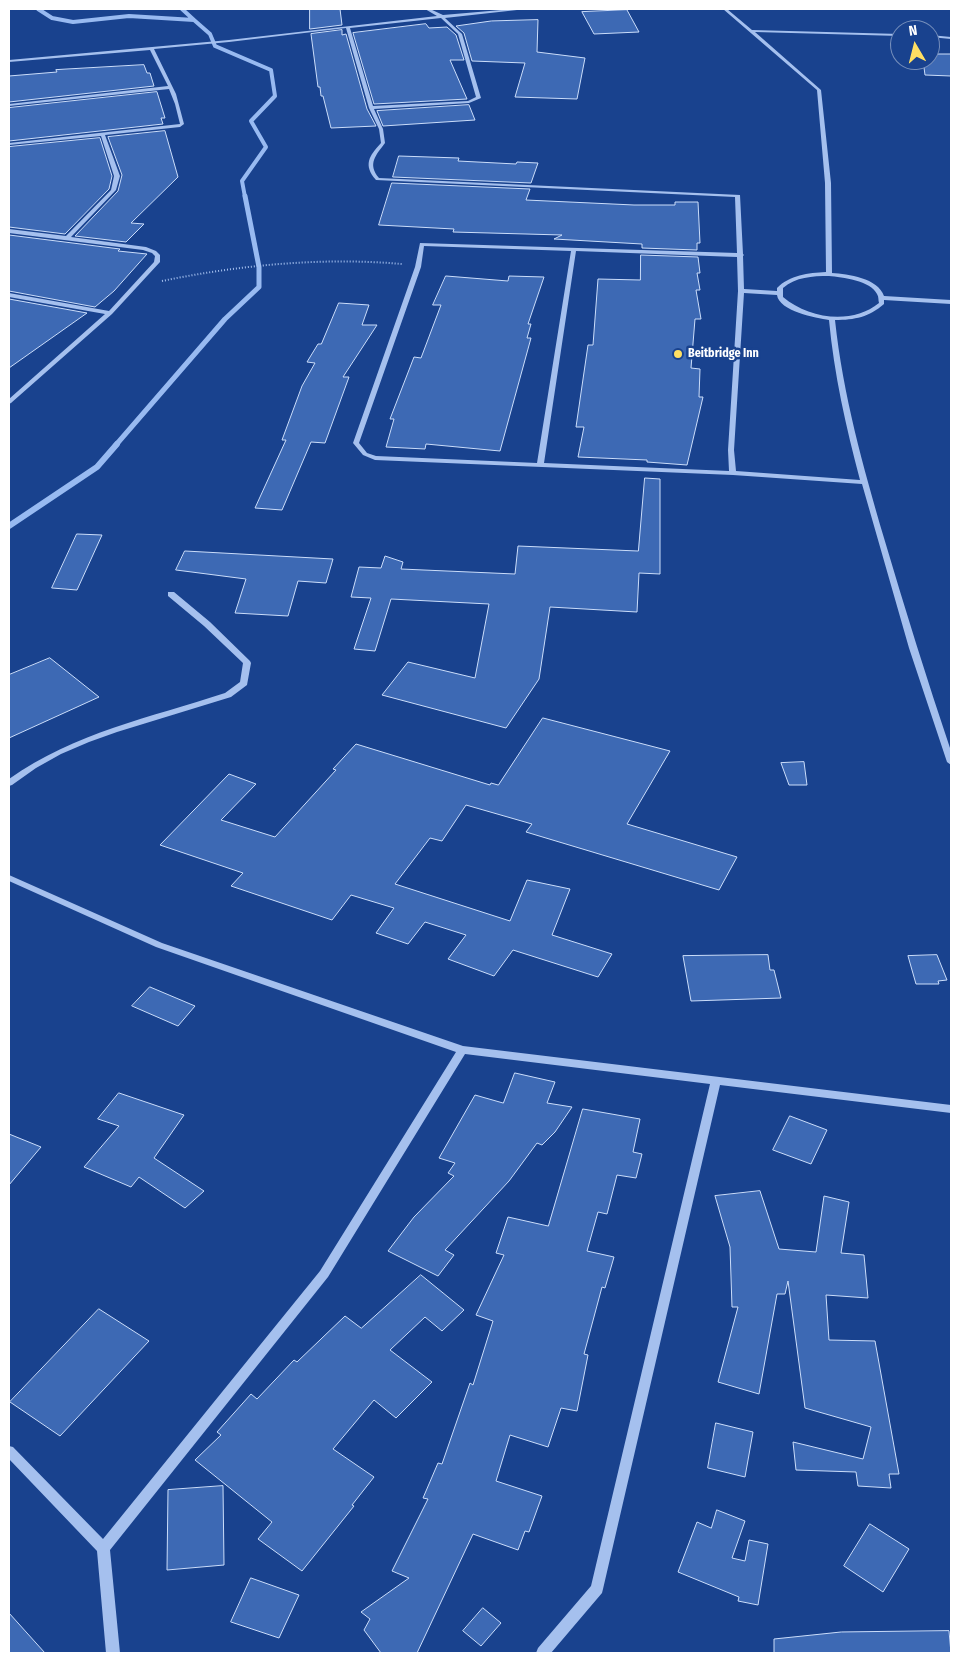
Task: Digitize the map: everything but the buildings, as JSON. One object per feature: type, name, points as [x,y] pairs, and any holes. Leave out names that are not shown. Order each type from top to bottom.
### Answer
[{"type":"street","points":[[371,108],[478,100],[460,34],[441,16],[427,9]]},
{"type":"street","points":[[9,61],[229,41],[441,16],[524,9]]},
{"type":"street","points":[[725,9],[819,90],[828,183],[829,274]]},
{"type":"street","points":[[348,27],[371,108],[381,129],[382,143],[372,156],[369,165],[371,172],[378,179],[738,196],[741,291],[731,450],[733,472]]},
{"type":"street","points":[[751,31],[890,35]]},
{"type":"street","points":[[9,144],[180,126],[182,124],[180,113],[151,48]]},
{"type":"street","points":[[9,105],[170,87]]},
{"type":"street","points":[[68,237],[113,190],[117,176],[102,134]]},
{"type":"street","points":[[9,231],[144,248],[158,256],[157,262],[110,313],[9,402]]},
{"type":"street","points":[[741,255],[422,244],[418,267],[356,444],[359,449],[375,458],[733,472],[864,482]]},
{"type":"street","points":[[540,465],[574,249]]},
{"type":"street","points":[[829,274],[870,284],[882,298],[878,308],[864,315],[832,318],[809,315],[790,307],[780,298],[779,293],[784,284],[798,277],[829,274]]},
{"type":"street","points":[[741,291],[779,293]]},
{"type":"street","points":[[9,295],[110,313]]},
{"type":"street","points":[[882,298],[951,302]]},
{"type":"street","points":[[832,318],[834,355],[864,482],[907,630],[951,762]]},
{"type":"street","points":[[9,783],[30,766],[91,738],[228,695],[244,684],[247,663],[207,624],[171,594]]},
{"type":"street","points":[[9,878],[159,945],[462,1050],[951,1109]]},
{"type":"street","points":[[103,1548],[324,1274],[462,1050]]},
{"type":"street","points":[[543,1653],[597,1589],[716,1082]]},
{"type":"street","points":[[9,1451],[103,1548],[113,1653]]},
{"type":"path","points":[[134,286],[201,272],[259,266],[368,260],[418,267]]},
{"type":"waterway","points":[[38,9],[52,18],[73,22],[129,16],[194,20]]},
{"type":"waterway","points":[[182,9],[194,20]]},
{"type":"waterway","points":[[194,20],[210,34],[215,46],[271,70],[275,96],[251,121],[266,147],[242,181],[245,197]]},
{"type":"waterway","points":[[115,446],[225,319],[259,287],[259,267],[245,196]]},
{"type":"waterway","points":[[9,526],[97,467],[117,444]]},
{"type":"place","name":"Beitbridge Inn","points":[[678,354]]}]
